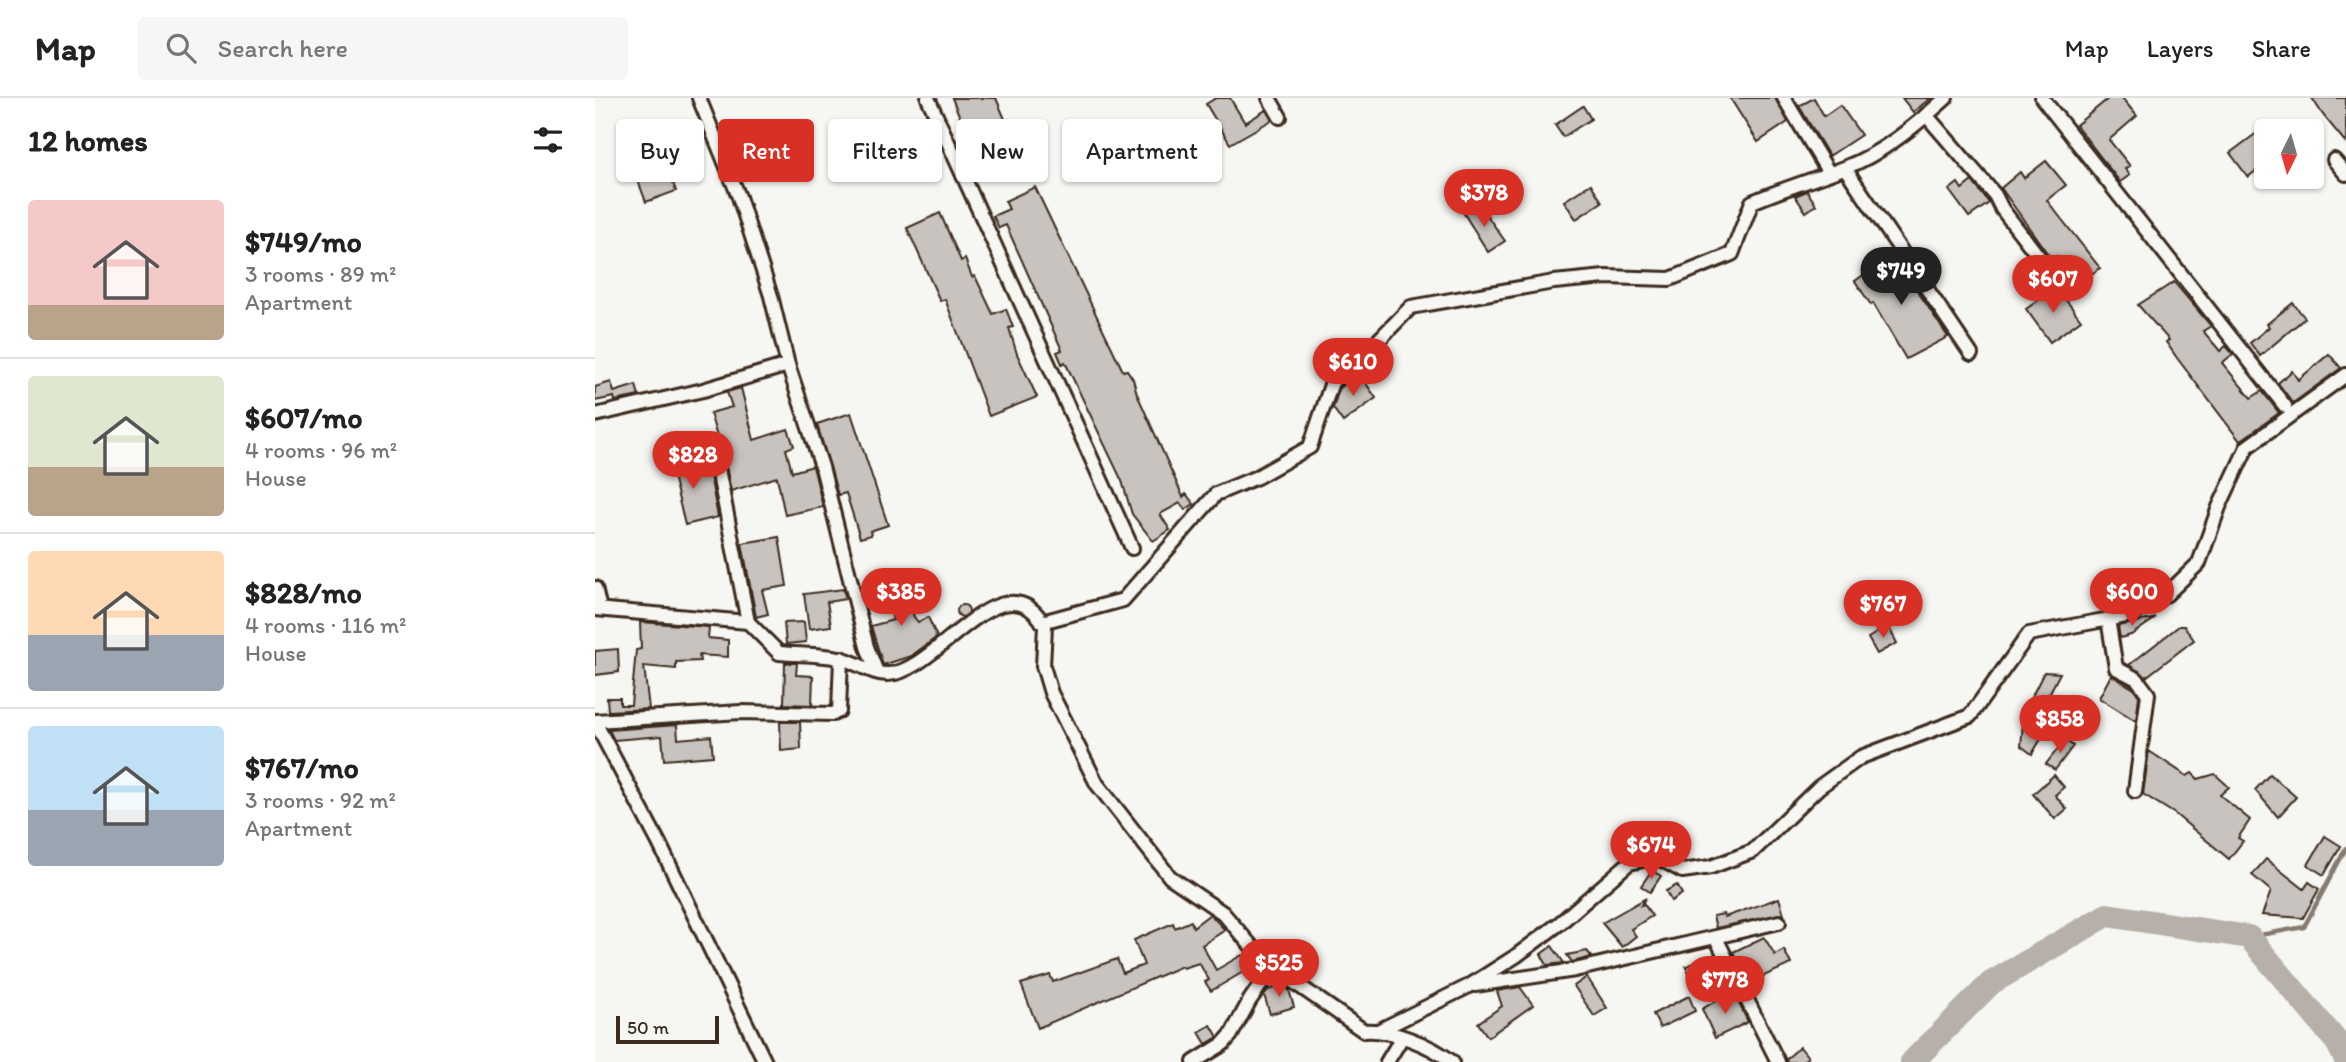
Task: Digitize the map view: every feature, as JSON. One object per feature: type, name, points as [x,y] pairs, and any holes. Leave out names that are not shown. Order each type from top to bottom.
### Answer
[{"type":"street","points":[[699,98],[739,197],[771,296],[788,365],[822,467],[867,647],[876,670]]},
{"type":"street","points":[[928,98],[1132,548]]},
{"type":"street","points":[[1269,98],[1280,117]]},
{"type":"street","points":[[1784,98],[1829,173]]},
{"type":"street","points":[[1042,621],[1123,600],[1216,494],[1257,477],[1310,447],[1332,382],[1362,357],[1411,307],[1555,282],[1605,277],[1670,279],[1732,254],[1752,202],[1845,168],[1910,130],[1946,98]]},
{"type":"street","points":[[2042,98],[2285,406]]},
{"type":"street","points":[[1926,115],[1995,195],[2002,209],[2065,291]]},
{"type":"street","points":[[2334,160],[2346,174]]},
{"type":"street","points":[[1845,168],[1971,354]]},
{"type":"street","points":[[595,415],[703,390],[788,365]]},
{"type":"street","points":[[717,464],[748,622],[779,653],[841,658],[888,674],[905,668],[991,608],[1004,602],[1030,608],[1042,621],[1045,679],[1097,784],[1170,877],[1223,913],[1273,967],[1364,1031],[1380,1030],[1469,986],[1560,923],[1629,863],[1657,857],[1682,871],[1711,867],[1753,852],[1819,787],[1861,757],[1970,716],[2029,634],[2131,615],[2167,594],[2199,563],[2219,508],[2247,447],[2346,375]]},
{"type":"street","points":[[595,588],[598,609],[748,622]]},
{"type":"street","points":[[2108,619],[2116,667],[2137,679],[2148,694],[2135,791]]},
{"type":"street","points":[[765,1062],[659,843],[595,721],[741,712],[833,714],[839,711],[841,658]]},
{"type":"street","points":[[1469,986],[1575,970],[1780,922]]},
{"type":"street","points":[[1716,938],[1778,1062]]},
{"type":"street","points":[[1194,1062],[1223,1044],[1231,1035],[1250,999],[1273,967]]},
{"type":"street","points":[[1380,1030],[1440,1053],[1452,1062]]},
{"type":"street","points":[[1387,1062],[1401,1039]]},
{"type":"building","points":[[952,98],[996,98],[1005,119],[961,119]]},
{"type":"building","points":[[1216,98],[1230,98],[1245,123],[1266,110],[1272,120],[1230,144],[1222,131],[1222,119],[1215,119],[1206,104]]},
{"type":"building","points":[[1730,98],[1775,98],[1788,122],[1758,142]]},
{"type":"building","points":[[1814,98],[1824,116],[1840,105],[1861,135],[1829,156],[1799,106]]},
{"type":"building","points":[[1902,98],[1931,98],[1913,112]]},
{"type":"building","points":[[2109,98],[2122,98],[2137,116],[2109,140],[2130,166],[2125,169],[2130,175],[2120,182],[2076,125]]},
{"type":"building","points":[[2312,98],[2346,98],[2346,143],[2323,115]]},
{"type":"building","points":[[1583,106],[1591,119],[1563,137],[1555,125]]},
{"type":"building","points":[[2254,135],[2254,172],[2248,177],[2230,153]]},
{"type":"building","points":[[2046,161],[2066,185],[2047,200],[2100,268],[2079,283],[2057,256],[2052,260],[2001,188],[2020,172],[2024,178]]},
{"type":"building","points":[[1972,181],[1989,203],[1969,217],[1949,190],[1958,183],[1962,189]]},
{"type":"building","points":[[639,182],[673,182],[676,191],[646,202]]},
{"type":"building","points":[[1591,184],[1602,202],[1576,219],[1564,201]]},
{"type":"building","points":[[1035,187],[1123,371],[1127,370],[1133,379],[1137,394],[1183,497],[1186,494],[1194,504],[1185,510],[1180,503],[1160,514],[1170,530],[1153,541],[1132,514],[1122,481],[1065,362],[1062,364],[1057,352],[1062,350],[1006,225],[999,228],[993,216],[1009,209],[1005,201]]},
{"type":"building","points":[[1807,191],[1816,205],[1806,212],[1795,196]]},
{"type":"building","points":[[1473,206],[1480,218],[1486,214],[1505,241],[1488,252],[1463,212]]},
{"type":"building","points":[[940,213],[961,261],[965,259],[993,314],[1006,309],[1013,327],[1009,328],[1017,354],[1037,397],[989,416],[945,299],[940,301],[907,228]]},
{"type":"building","points":[[1893,254],[1948,337],[1906,359],[1873,303],[1871,305],[1855,281]]},
{"type":"building","points":[[2174,282],[2211,326],[2203,331],[2220,351],[2226,346],[2233,354],[2222,363],[2251,398],[2262,391],[2279,413],[2240,441],[2177,358],[2166,342],[2169,340],[2138,305]]},
{"type":"building","points":[[2053,290],[2066,300],[2081,320],[2050,342],[2026,309]]},
{"type":"building","points":[[2293,303],[2305,318],[2260,356],[2250,343],[2269,327],[2267,324]]},
{"type":"building","points":[[2329,354],[2341,368],[2293,403],[2278,383],[2292,371],[2298,380]]},
{"type":"building","points":[[1358,372],[1376,398],[1343,422],[1333,408],[1339,389]]},
{"type":"building","points":[[611,382],[614,392],[636,385],[639,396],[615,401],[614,397],[595,401],[595,387]]},
{"type":"building","points":[[741,388],[754,440],[788,429],[794,446],[786,449],[792,472],[813,466],[823,507],[785,515],[777,477],[731,491],[725,462],[718,455],[722,454],[710,413],[732,407],[727,392]]},
{"type":"building","points":[[851,413],[888,525],[870,531],[871,535],[860,538],[846,493],[838,495],[817,424]]},
{"type":"building","points":[[692,454],[697,478],[710,475],[718,517],[685,525],[669,459]]},
{"type":"building","points":[[779,537],[787,586],[762,590],[768,614],[756,617],[742,543]]},
{"type":"building","points":[[904,582],[914,617],[918,622],[928,617],[937,637],[911,656],[883,665],[871,626],[893,620],[884,588]]},
{"type":"building","points":[[843,589],[846,599],[827,602],[831,626],[809,629],[804,594]]},
{"type":"building","points":[[963,605],[969,611],[963,617],[957,611]]},
{"type":"building","points":[[2156,618],[2131,635],[2120,638],[2118,626]]},
{"type":"building","points":[[640,622],[709,627],[708,638],[728,640],[728,657],[699,655],[700,661],[676,662],[676,669],[644,666],[649,709],[608,711],[607,698],[620,698],[620,705],[631,705],[636,650],[641,649]]},
{"type":"building","points":[[804,622],[806,642],[786,644],[784,623]]},
{"type":"building","points":[[1888,626],[1897,643],[1877,654],[1868,638]]},
{"type":"building","points":[[2179,626],[2184,626],[2194,640],[2146,677],[2129,665]]},
{"type":"building","points":[[618,649],[619,672],[595,675],[595,651]]},
{"type":"building","points":[[785,663],[797,663],[796,675],[813,676],[812,705],[784,704]]},
{"type":"building","points":[[2044,672],[2060,673],[2044,704],[2057,712],[2032,754],[2021,746],[2024,712]]},
{"type":"building","points":[[2111,675],[2134,689],[2139,696],[2136,721],[2099,698]]},
{"type":"building","points":[[780,722],[800,722],[801,749],[781,751]]},
{"type":"building","points":[[677,725],[678,739],[711,736],[713,756],[664,760],[662,736],[614,740],[609,730]]},
{"type":"building","points":[[2065,740],[2073,746],[2055,770],[2046,764]]},
{"type":"building","points":[[2149,751],[2187,776],[2192,773],[2198,779],[2215,774],[2229,787],[2220,795],[2250,820],[2238,838],[2243,841],[2229,859],[2175,814],[2143,794]]},
{"type":"building","points":[[2270,774],[2296,797],[2278,817],[2255,790]]},
{"type":"building","points":[[2054,775],[2064,787],[2055,795],[2067,809],[2055,819],[2033,794]]},
{"type":"building","points":[[2325,836],[2341,846],[2324,875],[2308,865]]},
{"type":"building","points":[[2266,859],[2304,889],[2309,882],[2319,889],[2303,918],[2262,915],[2271,891],[2252,875]]},
{"type":"building","points":[[1652,870],[1661,876],[1650,892],[1641,886]]},
{"type":"building","points":[[1677,885],[1682,894],[1671,901],[1666,891]]},
{"type":"building","points":[[1646,898],[1641,905],[1644,904],[1652,916],[1631,929],[1636,936],[1622,947],[1602,923]]},
{"type":"building","points":[[1779,898],[1784,914],[1716,928],[1713,916],[1724,914],[1725,917]]},
{"type":"building","points":[[1210,914],[1225,930],[1202,945],[1216,970],[1242,955],[1250,968],[1211,991],[1205,982],[1209,980],[1199,963],[1183,968],[1182,966],[1038,1028],[1021,984],[1050,975],[1053,982],[1117,959],[1123,973],[1144,965],[1134,940],[1173,923],[1175,928],[1191,921],[1193,927]]},
{"type":"building","points":[[1764,937],[1775,955],[1784,950],[1791,964],[1748,983],[1733,952]]},
{"type":"building","points":[[1552,946],[1564,963],[1547,965],[1541,954]]},
{"type":"building","points":[[1587,951],[1592,957],[1572,962],[1567,955]]},
{"type":"building","points":[[1715,955],[1722,970],[1691,980],[1686,966]]},
{"type":"building","points":[[1587,977],[1607,1008],[1594,1016],[1574,986]]},
{"type":"building","points":[[1283,985],[1289,990],[1294,1007],[1270,1014],[1264,995],[1268,990]]},
{"type":"building","points":[[1520,987],[1533,1005],[1488,1037],[1478,1023],[1502,1006],[1497,991]]},
{"type":"building","points":[[1735,995],[1748,1022],[1715,1038],[1702,1009],[1724,996],[1726,999]]},
{"type":"building","points":[[1689,996],[1695,1011],[1660,1028],[1653,1014]]},
{"type":"building","points":[[1211,1025],[1218,1037],[1206,1044],[1199,1032]]},
{"type":"building","points":[[1800,1047],[1808,1057],[1802,1062],[1787,1062],[1786,1059]]},
{"type":"waterway","points":[[2249,937],[2304,927],[2346,848]]},
{"type":"waterway","points":[[1912,1062],[1991,983],[2107,915],[2249,937],[2337,1042],[2346,1060]]}]
